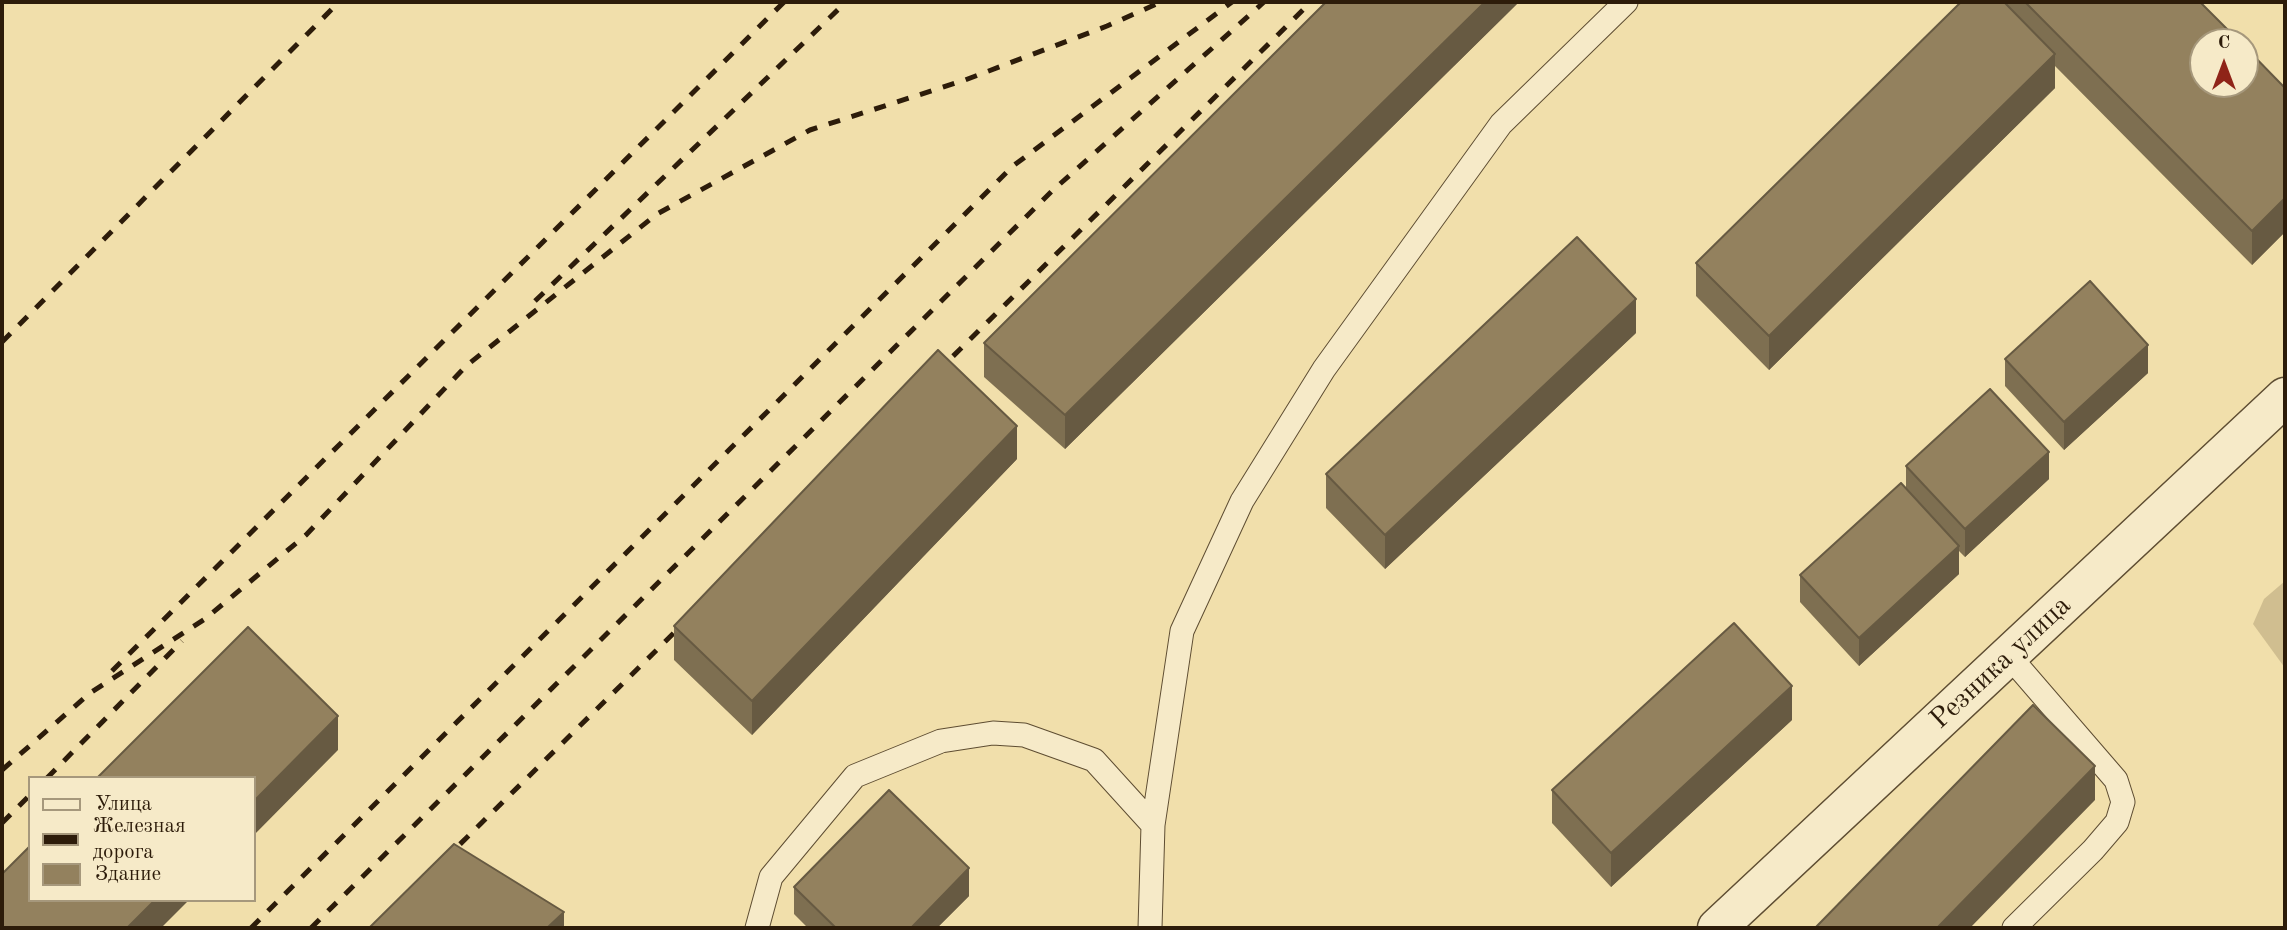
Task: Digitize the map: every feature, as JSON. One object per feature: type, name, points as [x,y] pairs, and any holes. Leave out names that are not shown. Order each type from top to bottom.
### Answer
[{"type":"street","name":"Резника улица","points":[[1717,928],[2285,397]]},
{"type":"lane","points":[[1150,928],[1153,825],[1182,631],[1242,501],[1324,369],[1501,124],[1626,2]]},
{"type":"lane","points":[[2009,656],[2116,780],[2123,802],[2117,822],[2101,841],[2014,928]]},
{"type":"lane","points":[[757,928],[771,877],[855,776],[940,741],[993,733],[1024,735],[1094,760],[1153,825]]},
{"type":"shaded area","points":[[2285,581],[2285,668],[2253,624],[2264,599]]},
{"type":"building","points":[[1326,2],[1485,2],[1065,415],[984,343]]},
{"type":"building","points":[[1961,2],[2004,2],[2055,54],[1769,336],[1696,263]]},
{"type":"building","points":[[2025,2],[2200,2],[2226,28],[2189,28],[2189,98],[2259,98],[2259,61],[2285,88],[2285,198],[2252,231]]},
{"type":"building","points":[[1577,237],[1636,299],[1385,535],[1326,474]]},
{"type":"building","points":[[2090,281],[2148,345],[2064,422],[2005,359]]},
{"type":"building","points":[[938,350],[1017,426],[752,701],[674,626]]},
{"type":"building","points":[[1990,389],[2049,452],[1965,529],[1906,466]]},
{"type":"building","points":[[1901,483],[1959,546],[1859,638],[1800,575]]},
{"type":"building","points":[[1734,623],[1792,686],[1611,853],[1552,790]]},
{"type":"building","points":[[248,627],[338,716],[256,799],[256,776],[99,776]]},
{"type":"building","points":[[2033,705],[2095,766],[1937,928],[1815,928]]},
{"type":"building","points":[[889,790],[969,868],[911,928],[836,928],[794,887]]},
{"type":"building","points":[[454,844],[564,912],[547,928],[369,928]]},
{"type":"building","points":[[28,848],[28,902],[153,902],[127,928],[2,928],[2,874]]},
{"type":"railway","points":[[2,342],[339,2]]},
{"type":"railway","points":[[112,671],[784,2]]},
{"type":"railway","points":[[535,301],[846,2]]},
{"type":"railway","points":[[2,770],[90,693],[205,619],[306,535],[466,366],[657,214],[810,130],[965,80],[1107,26],[1161,2]]},
{"type":"railway","points":[[251,928],[1013,166],[1232,2]]},
{"type":"railway","points":[[311,928],[1052,191],[1264,2]]},
{"type":"railway","points":[[936,373],[1311,2]]},
{"type":"railway","points":[[443,861],[687,620]]},
{"type":"railway","points":[[49,776],[182,641]]},
{"type":"railway","points":[[2,823],[28,797]]}]
